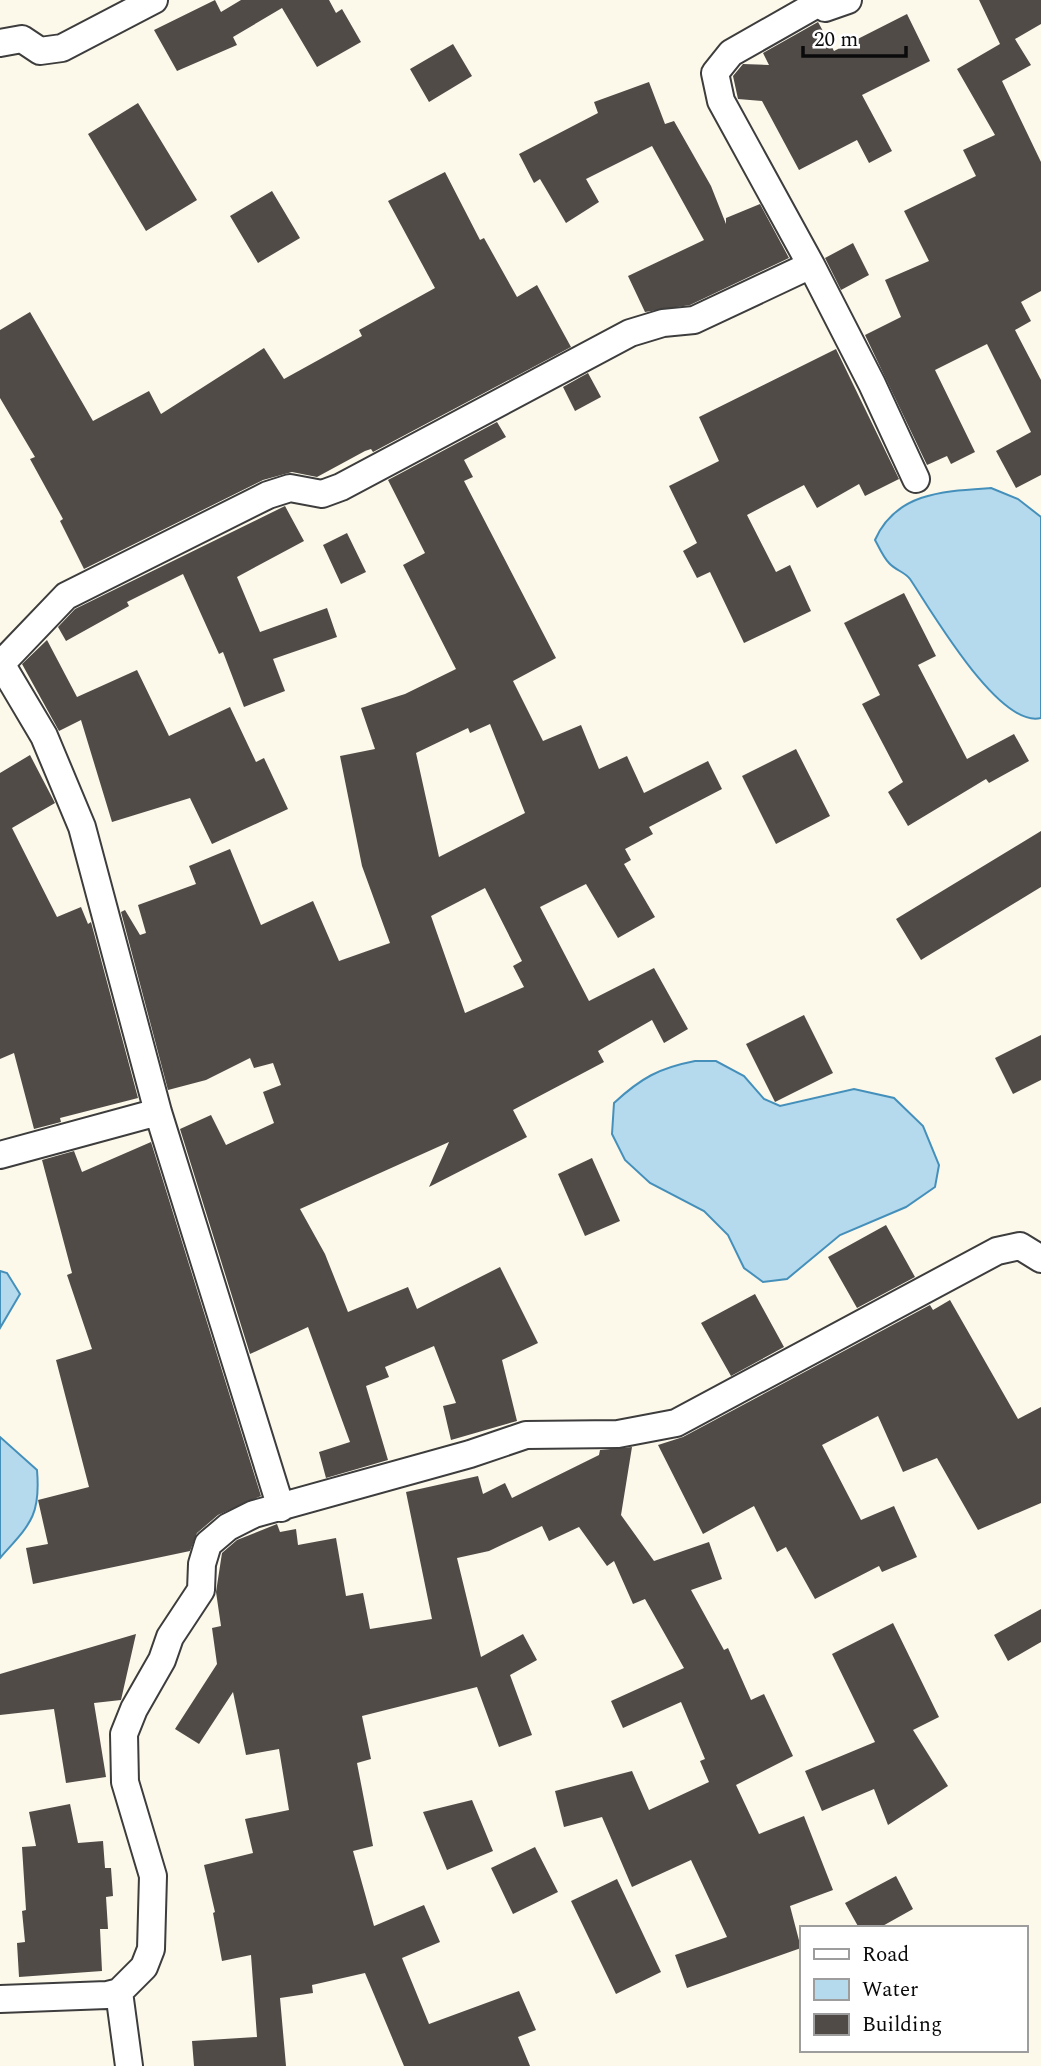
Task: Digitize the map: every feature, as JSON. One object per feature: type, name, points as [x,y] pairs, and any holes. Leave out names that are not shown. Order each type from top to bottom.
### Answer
[{"type":"street","points":[[0,43],[22,39],[40,51],[62,48],[154,0]]},
{"type":"street","points":[[848,0],[825,8],[816,2],[731,53],[715,73],[721,101],[811,265],[872,384],[916,480]]},
{"type":"street","points":[[281,1508],[158,1112],[82,827],[44,736],[1,664],[66,596],[143,555],[268,495],[290,488],[322,494],[341,487],[630,333],[663,323],[694,320],[811,265]]},
{"type":"street","points":[[0,1155],[158,1112]]},
{"type":"street","points":[[0,1999],[119,1992],[144,1967],[151,1949],[153,1876],[125,1782],[124,1734],[134,1709],[162,1660],[170,1637],[201,1590],[202,1564],[208,1544],[228,1527],[254,1514],[470,1454],[526,1435],[618,1434],[676,1423],[997,1251],[1020,1246],[1041,1259]]},
{"type":"street","points":[[119,1992],[129,2066]]},
{"type":"water","points":[[991,488],[1018,499],[1041,517],[1041,718],[1024,716],[1006,705],[987,687],[950,640],[910,579],[889,563],[875,540],[884,524],[909,503],[940,493]]},
{"type":"water","points":[[695,1061],[716,1061],[744,1076],[764,1099],[780,1106],[854,1089],[894,1098],[923,1126],[939,1165],[935,1187],[906,1207],[840,1235],[787,1279],[763,1282],[744,1268],[728,1235],[704,1211],[650,1183],[625,1160],[612,1134],[614,1103],[624,1094],[661,1071]]},
{"type":"water","points":[[0,1271],[7,1273],[20,1294],[0,1328]]},
{"type":"water","points":[[0,1437],[37,1470],[38,1486],[31,1519],[0,1558]]},
{"type":"building","points":[[215,0],[221,12],[241,0],[329,0],[336,13],[342,9],[361,42],[317,67],[282,8],[233,37],[237,45],[177,71],[154,30]]},
{"type":"building","points":[[979,0],[1041,0],[1041,24],[1015,39],[1031,65],[1002,81],[1041,162],[1041,291],[1021,302],[1031,321],[1015,330],[1041,380],[1041,475],[1016,488],[996,451],[1031,432],[987,344],[935,370],[975,452],[951,464],[947,456],[927,465],[865,335],[901,317],[885,280],[929,261],[904,211],[976,176],[963,150],[995,135],[957,69],[1000,44]]},
{"type":"building","points":[[907,14],[930,61],[862,95],[892,151],[869,163],[857,140],[799,170],[762,101],[738,99],[733,76],[743,64],[769,65],[763,53],[818,22],[834,51]]},
{"type":"building","points":[[453,44],[472,76],[429,102],[410,69]]},
{"type":"building","points":[[649,82],[665,124],[674,121],[711,186],[726,224],[726,218],[760,204],[789,258],[690,305],[645,312],[628,276],[704,240],[652,146],[586,179],[599,202],[566,223],[540,179],[534,183],[519,154],[598,113],[594,102]]},
{"type":"building","points":[[138,103],[197,200],[146,231],[88,134]]},
{"type":"building","points":[[445,172],[480,240],[484,238],[517,297],[537,285],[571,347],[373,452],[371,449],[365,451],[317,477],[292,472],[263,480],[84,569],[60,521],[63,519],[30,459],[35,457],[0,398],[0,330],[30,312],[93,421],[149,391],[161,414],[264,348],[284,379],[362,336],[359,330],[435,288],[388,201]]},
{"type":"building","points":[[272,191],[300,238],[258,263],[230,216]]},
{"type":"building","points":[[853,243],[869,275],[841,290],[825,258]]},
{"type":"building","points":[[836,349],[899,479],[865,496],[859,484],[817,508],[804,485],[747,515],[776,572],[790,565],[811,611],[744,643],[710,572],[697,578],[683,551],[697,543],[669,486],[719,461],[699,417]]},
{"type":"building","points":[[588,373],[601,397],[575,411],[563,387]]},
{"type":"building","points":[[497,422],[506,437],[464,460],[473,477],[464,481],[556,658],[513,681],[543,741],[581,725],[599,769],[627,756],[644,793],[708,761],[722,789],[649,827],[653,834],[625,849],[631,860],[624,864],[655,917],[618,938],[586,884],[540,907],[589,1001],[654,968],[688,1029],[664,1043],[652,1020],[598,1051],[604,1062],[513,1110],[527,1137],[429,1187],[449,1142],[300,1209],[325,1254],[348,1312],[408,1287],[417,1309],[500,1267],[538,1343],[502,1360],[517,1421],[451,1440],[443,1406],[456,1403],[434,1346],[385,1367],[389,1377],[366,1386],[388,1460],[326,1478],[319,1452],[350,1442],[308,1327],[250,1354],[180,1129],[211,1115],[226,1145],[274,1123],[263,1092],[281,1085],[273,1063],[254,1068],[250,1058],[206,1080],[168,1090],[121,912],[125,910],[140,935],[146,933],[138,905],[196,884],[189,866],[230,849],[261,925],[313,901],[339,961],[390,943],[362,866],[340,756],[375,749],[361,708],[405,694],[456,669],[403,565],[425,553],[388,480]],"holes":[[[490,724],[525,813],[439,857],[416,753],[468,728],[470,733]],[[485,888],[522,961],[513,966],[524,987],[465,1013],[431,916]]]},
{"type":"building","points":[[285,506],[304,541],[237,577],[260,632],[327,608],[337,637],[273,659],[285,691],[244,707],[223,652],[219,654],[183,574],[127,602],[129,606],[66,641],[58,627],[75,609]]},
{"type":"building","points":[[347,533],[366,572],[341,584],[323,545]]},
{"type":"building","points":[[904,593],[936,656],[918,665],[967,759],[1014,734],[1029,761],[989,783],[986,779],[908,826],[888,792],[903,782],[862,704],[880,695],[844,623]]},
{"type":"building","points":[[47,640],[77,697],[137,670],[169,736],[230,707],[256,762],[264,758],[288,809],[212,844],[190,798],[112,822],[81,720],[59,731],[22,664]]},
{"type":"building","points":[[796,749],[830,816],[776,844],[742,776]]},
{"type":"building","points":[[30,755],[55,803],[12,828],[57,917],[81,907],[88,924],[91,922],[138,1098],[60,1118],[61,1122],[34,1129],[14,1053],[0,1059],[0,773]]},
{"type":"building","points":[[1041,831],[1041,887],[921,960],[896,919]]},
{"type":"building","points":[[804,1015],[833,1073],[775,1102],[746,1044]]},
{"type":"building","points":[[1041,1035],[1041,1080],[1013,1094],[995,1058]]},
{"type":"building","points":[[151,1142],[261,1496],[218,1515],[197,1533],[190,1551],[33,1584],[26,1548],[48,1544],[38,1500],[89,1487],[56,1360],[92,1349],[67,1275],[72,1273],[42,1160],[74,1151],[82,1172]]},
{"type":"building","points":[[592,1158],[620,1221],[585,1236],[558,1174]]},
{"type":"building","points":[[886,1225],[915,1277],[857,1308],[828,1257]]},
{"type":"building","points":[[755,1294],[784,1347],[731,1376],[701,1323]]},
{"type":"building","points":[[950,1300],[1018,1419],[1041,1407],[1041,1503],[978,1530],[937,1458],[903,1472],[878,1416],[822,1445],[861,1520],[894,1506],[917,1557],[882,1572],[879,1566],[815,1599],[786,1547],[777,1552],[754,1506],[703,1534],[658,1445],[683,1437],[930,1305],[933,1310]]},
{"type":"building","points":[[632,1447],[621,1515],[654,1561],[709,1542],[722,1579],[691,1590],[724,1650],[728,1648],[751,1700],[764,1694],[793,1756],[736,1785],[759,1834],[804,1816],[833,1890],[790,1906],[800,1948],[687,1988],[675,1955],[727,1937],[691,1860],[632,1887],[602,1817],[564,1827],[555,1791],[632,1771],[649,1810],[709,1782],[700,1761],[705,1759],[681,1702],[623,1728],[611,1701],[684,1668],[645,1599],[633,1604],[614,1561],[607,1566],[579,1527],[549,1541],[542,1526],[489,1551],[457,1558],[481,1657],[523,1634],[537,1660],[510,1675],[532,1735],[499,1747],[477,1687],[362,1716],[371,1759],[357,1763],[373,1846],[353,1851],[374,1926],[424,1905],[440,1942],[402,1958],[429,2024],[519,1991],[536,2030],[518,2037],[530,2066],[404,2066],[365,1973],[312,1985],[313,1993],[280,1998],[286,2066],[194,2066],[192,2041],[257,2037],[251,1955],[222,1961],[213,1913],[215,1912],[204,1865],[253,1853],[245,1819],[289,1810],[279,1749],[246,1755],[233,1692],[199,1744],[175,1729],[217,1664],[212,1628],[221,1626],[216,1592],[222,1553],[237,1540],[277,1524],[280,1532],[296,1529],[298,1545],[336,1538],[346,1596],[363,1593],[370,1629],[432,1619],[406,1492],[478,1476],[483,1494],[505,1483],[512,1498],[599,1455],[600,1450]]},
{"type":"building","points":[[1041,1609],[1041,1642],[1008,1661],[994,1635]]},
{"type":"building","points":[[893,1623],[939,1717],[913,1730],[948,1786],[888,1825],[874,1789],[822,1811],[805,1771],[875,1742],[832,1654]]},
{"type":"building","points":[[136,1634],[121,1700],[94,1703],[106,1777],[66,1783],[54,1709],[0,1715],[0,1674]]},
{"type":"building","points":[[472,1800],[493,1851],[447,1870],[423,1812]]},
{"type":"building","points":[[70,1804],[78,1843],[103,1841],[105,1868],[111,1868],[113,1896],[106,1897],[108,1929],[100,1929],[102,1971],[19,1977],[17,1943],[25,1942],[22,1911],[26,1910],[22,1847],[36,1846],[29,1812]]},
{"type":"building","points":[[535,1847],[558,1892],[513,1914],[491,1868]]},
{"type":"building","points":[[896,1876],[913,1909],[883,1926],[858,1926],[845,1903]]},
{"type":"building","points":[[617,1879],[661,1972],[616,1994],[571,1901]]}]
